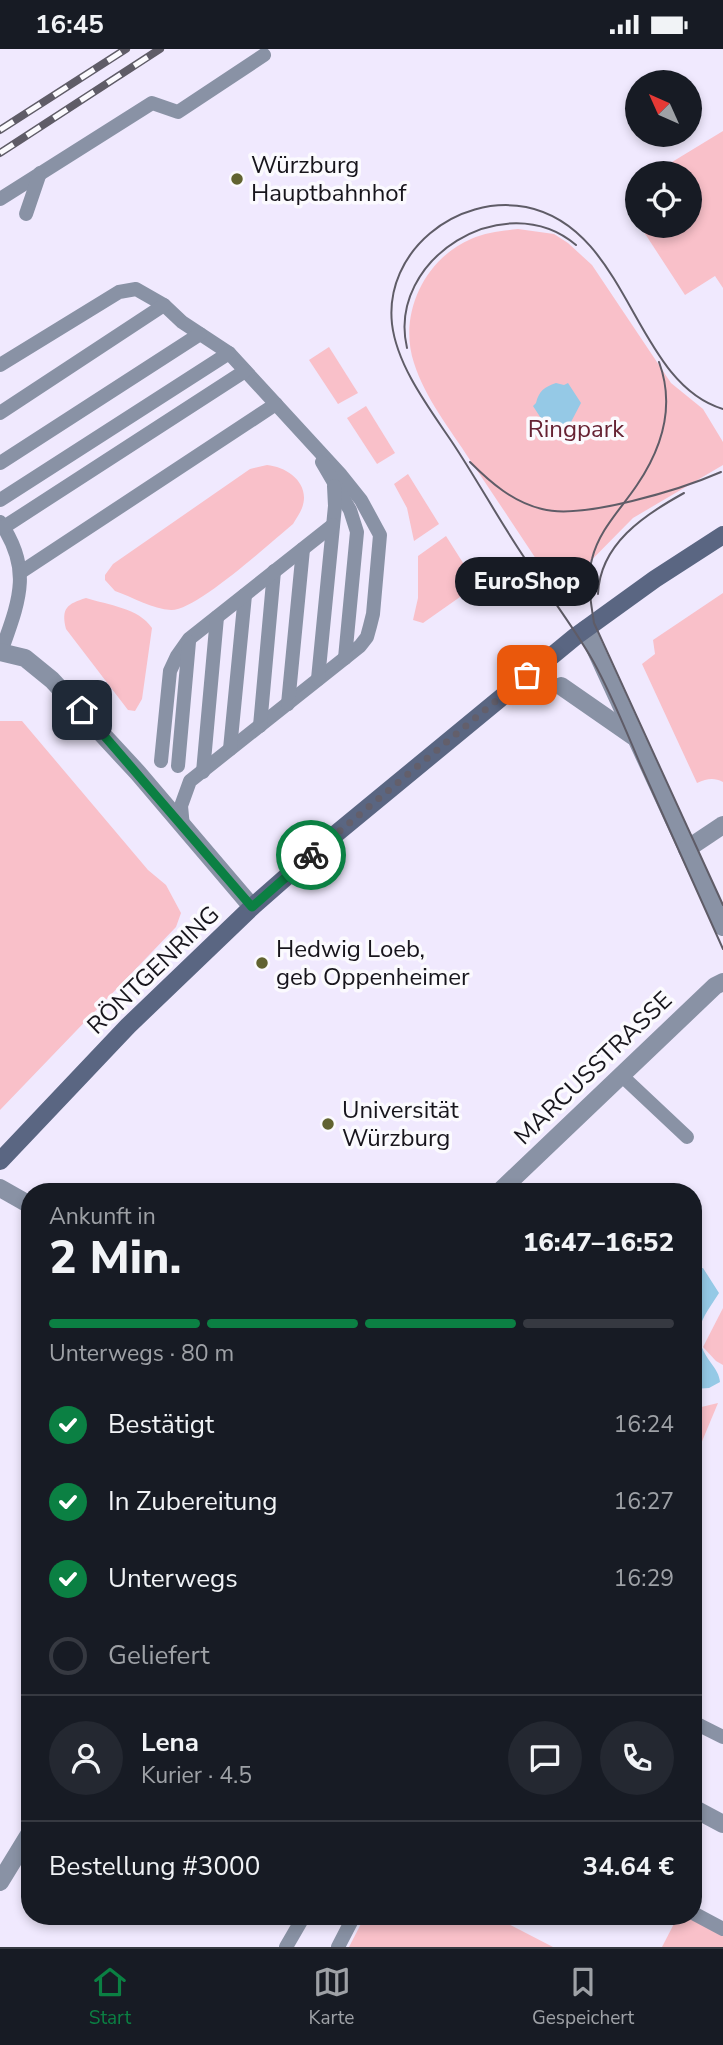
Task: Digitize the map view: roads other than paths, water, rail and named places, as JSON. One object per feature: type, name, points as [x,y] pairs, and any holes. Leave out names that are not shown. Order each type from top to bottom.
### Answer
[{"type":"main road","name":"RÖNTGENRING","points":[[0,1161],[128,1026],[252,907],[326,842],[581,633],[655,579],[723,535]]},
{"type":"street","points":[[581,633],[635,738],[723,927]]},
{"type":"street","points":[[0,652],[25,658],[52,680],[138,773],[252,907]]},
{"type":"street","points":[[561,686],[635,738]]},
{"type":"street","points":[[687,849],[723,825]]},
{"type":"street","name":"MARCUSSTRASSE","points":[[508,1183],[719,984]]},
{"type":"street","points":[[0,1188],[21,1200]]},
{"type":"street","points":[[702,1813],[723,1824]]},
{"type":"street","points":[[0,1882],[21,1848]]},
{"type":"lane","points":[[0,199],[152,103],[178,112],[264,55]]},
{"type":"lane","points":[[26,214],[40,173]]},
{"type":"lane","points":[[0,365],[119,292],[136,289],[164,305],[229,353],[361,500],[380,535],[373,614],[366,637],[360,646],[196,776]]},
{"type":"lane","points":[[0,413],[164,305]]},
{"type":"lane","points":[[0,463],[200,334]]},
{"type":"lane","points":[[0,500],[229,353]]},
{"type":"lane","points":[[0,652],[20,593],[19,556],[2,524],[245,371]]},
{"type":"lane","points":[[20,572],[276,404]]},
{"type":"lane","points":[[313,446],[350,510],[357,533],[345,658]]},
{"type":"lane","points":[[318,679],[333,525],[334,485]]},
{"type":"lane","points":[[161,761],[170,671],[177,656],[190,639],[333,525]]},
{"type":"lane","points":[[288,704],[303,549]]},
{"type":"lane","points":[[260,726],[274,571]]},
{"type":"lane","points":[[230,750],[245,595]]},
{"type":"lane","points":[[184,827],[181,806],[196,776],[217,617]]},
{"type":"lane","points":[[178,766],[190,639]]},
{"type":"lane","points":[[138,773],[161,761],[178,766],[196,776]]},
{"type":"lane","points":[[621,1075],[687,1137]]},
{"type":"lane","points":[[702,1726],[723,1737]]},
{"type":"lane","points":[[702,1918],[723,1929]]},
{"type":"lane","points":[[286,1947],[299,1925]]},
{"type":"lane","points":[[338,1947],[349,1925]]},
{"type":"water","points":[[556,383],[568,383],[581,403],[571,422],[560,426],[546,426],[533,406],[543,390]]},
{"type":"water","points":[[702,1268],[719,1293],[702,1322]]},
{"type":"water","points":[[702,1348],[720,1382],[702,1388]]},
{"type":"tram line","points":[[723,409],[693,393],[669,369],[610,273],[588,244],[561,221],[526,207],[500,205],[475,210],[451,219],[430,233],[413,251],[400,273],[393,297],[392,324],[407,371],[516,546],[593,661],[613,700],[723,949]]},
{"type":"tram line","points":[[407,348],[405,316],[415,286],[433,260],[457,241],[486,228],[517,223],[547,229],[576,245]]},
{"type":"tram line","points":[[659,362],[666,394],[666,410],[659,441],[646,471],[605,529],[595,548],[589,575],[590,599],[594,623],[723,905]]},
{"type":"tram line","points":[[470,462],[512,497],[531,506],[560,511],[606,507],[632,501],[682,487],[721,472]]},
{"type":"tram line","points":[[598,594],[607,560],[627,533],[654,511],[684,493]]},
{"type":"railway","points":[[0,130],[126,49]]},
{"type":"railway","points":[[0,153],[160,49]]},
{"type":"place","name":"Würzburg Hauptbahnhof","points":[[237,179]]},
{"type":"place","name":"EuroShop","points":[[527,675]]},
{"type":"place","name":"Hedwig Loeb, geb Oppenheimer","points":[[262,963]]},
{"type":"place","name":"Universität Würzburg","points":[[328,1124]]},
{"type":"park label","name":"Ringpark","points":[[576,429]]}]
